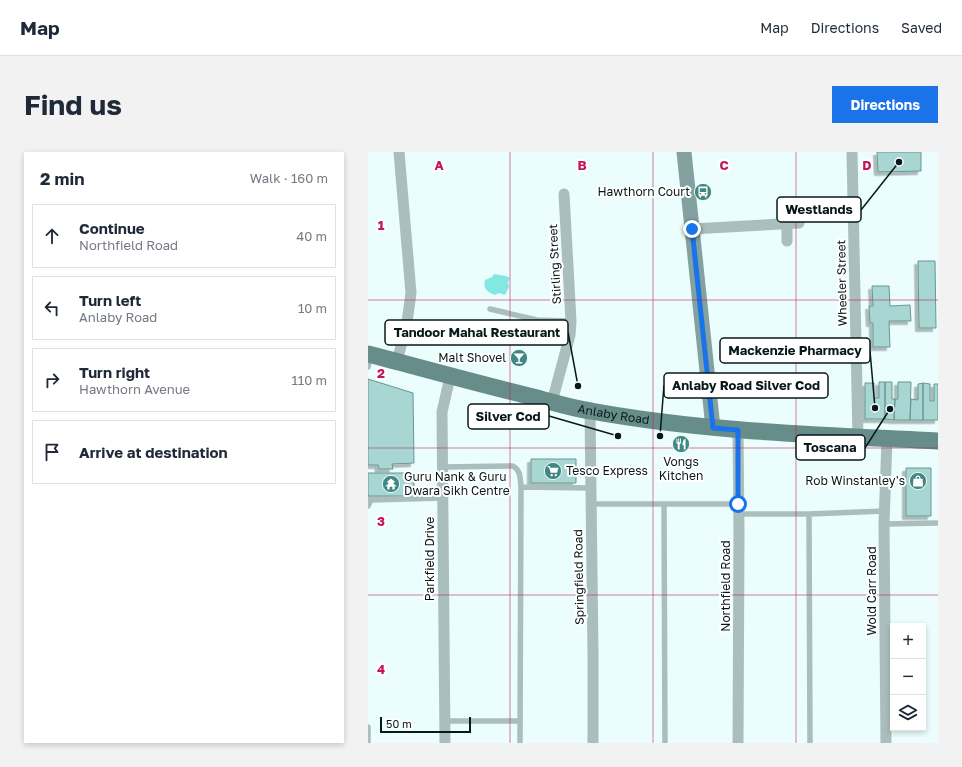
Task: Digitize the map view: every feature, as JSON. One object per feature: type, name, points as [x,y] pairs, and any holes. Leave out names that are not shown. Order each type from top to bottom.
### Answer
[{"type":"main road","name":"Anlaby Road","points":[[369,359],[397,362],[450,377],[590,411],[649,420],[738,430],[858,438],[938,441]]},
{"type":"street","points":[[397,362],[407,322],[411,293],[399,152]]},
{"type":"street","points":[[684,152],[713,428]]},
{"type":"street","name":"Wheeler Street","points":[[852,152],[858,438]]},
{"type":"street","name":"Stirling Street","points":[[552,402],[570,335],[571,321],[564,194]]},
{"type":"street","points":[[692,229],[799,223]]},
{"type":"street","points":[[787,224],[787,242]]},
{"type":"street","name":"Parkfield Drive","points":[[445,743],[442,412],[450,377]]},
{"type":"street","name":"Springfield Road","points":[[590,411],[593,743]]},
{"type":"street","name":"Northfield Road","points":[[738,430],[738,743]]},
{"type":"street","name":"Wold Carr Road","points":[[886,743],[884,524],[887,438]]},
{"type":"lane","points":[[490,309],[537,320],[571,321]]},
{"type":"lane","points":[[443,467],[513,466],[520,474],[520,743]]},
{"type":"lane","points":[[521,487],[591,488]]},
{"type":"lane","points":[[368,506],[371,500],[443,498]]},
{"type":"lane","points":[[591,504],[664,504],[809,514],[885,511]]},
{"type":"lane","points":[[664,504],[665,743]]},
{"type":"lane","points":[[809,514],[810,743]]},
{"type":"lane","points":[[884,524],[938,523]]},
{"type":"lane","points":[[444,722],[520,721]]},
{"type":"lane","points":[[368,727],[368,743]]},
{"type":"shaded area","points":[[494,274],[510,278],[508,282],[509,287],[505,295],[499,293],[495,295],[485,288],[485,280],[492,277]]},
{"type":"building","points":[[877,152],[921,152],[921,171],[878,172]]},
{"type":"building","points":[[918,261],[935,261],[936,328],[919,328]]},
{"type":"building","points":[[872,286],[889,286],[890,306],[910,305],[911,321],[889,321],[890,347],[873,347],[873,323],[870,323],[869,306],[873,306]]},
{"type":"building","points":[[368,379],[413,393],[414,463],[392,464],[393,469],[379,469],[378,465],[368,465]]},
{"type":"building","points":[[879,382],[885,382],[885,419],[865,419],[865,383],[874,383],[874,398],[879,398]]},
{"type":"building","points":[[885,382],[892,382],[892,399],[895,399],[894,420],[885,419]]},
{"type":"building","points":[[898,382],[911,382],[910,420],[894,420],[895,399],[898,399]]},
{"type":"building","points":[[923,383],[923,420],[910,420],[911,399],[918,400],[918,384]]},
{"type":"building","points":[[923,383],[930,384],[930,401],[934,401],[934,384],[938,384],[938,420],[923,420]]},
{"type":"building","name":"Tesco Express","points":[[531,459],[576,459],[576,483],[531,483]]},
{"type":"building","name":"Rob Winstanley's","points":[[906,468],[931,468],[931,516],[906,516]]},
{"type":"building","name":"Guru Nank & Guru Dwara Sikh Centre","points":[[368,473],[414,473],[414,496],[368,496]]},
{"type":"place","name":"Westlands","points":[[899,162]]},
{"type":"place","name":"Hawthorn Court","points":[[703,192]]},
{"type":"place","name":"Malt Shovel","points":[[519,358]]},
{"type":"place","name":"Tandoor Mahal Restaurant","points":[[578,386]]},
{"type":"place","name":"Mackenzie Pharmacy","points":[[875,408]]},
{"type":"place","name":"Toscana","points":[[890,409]]},
{"type":"place","name":"Silver Cod","points":[[618,436]]},
{"type":"place","name":"Anlaby Road Silver Cod","points":[[660,436]]},
{"type":"place","name":"Vongs Kitchen","points":[[681,444]]},
{"type":"place","name":"Tesco Express","points":[[553,471]]},
{"type":"place","name":"Rob Winstanley's","points":[[918,481]]},
{"type":"place","name":"Guru Nank & Guru Dwara Sikh Centre","points":[[391,484]]},
{"type":"route","points":[[692,229],[713,428],[738,430],[738,504]]}]
